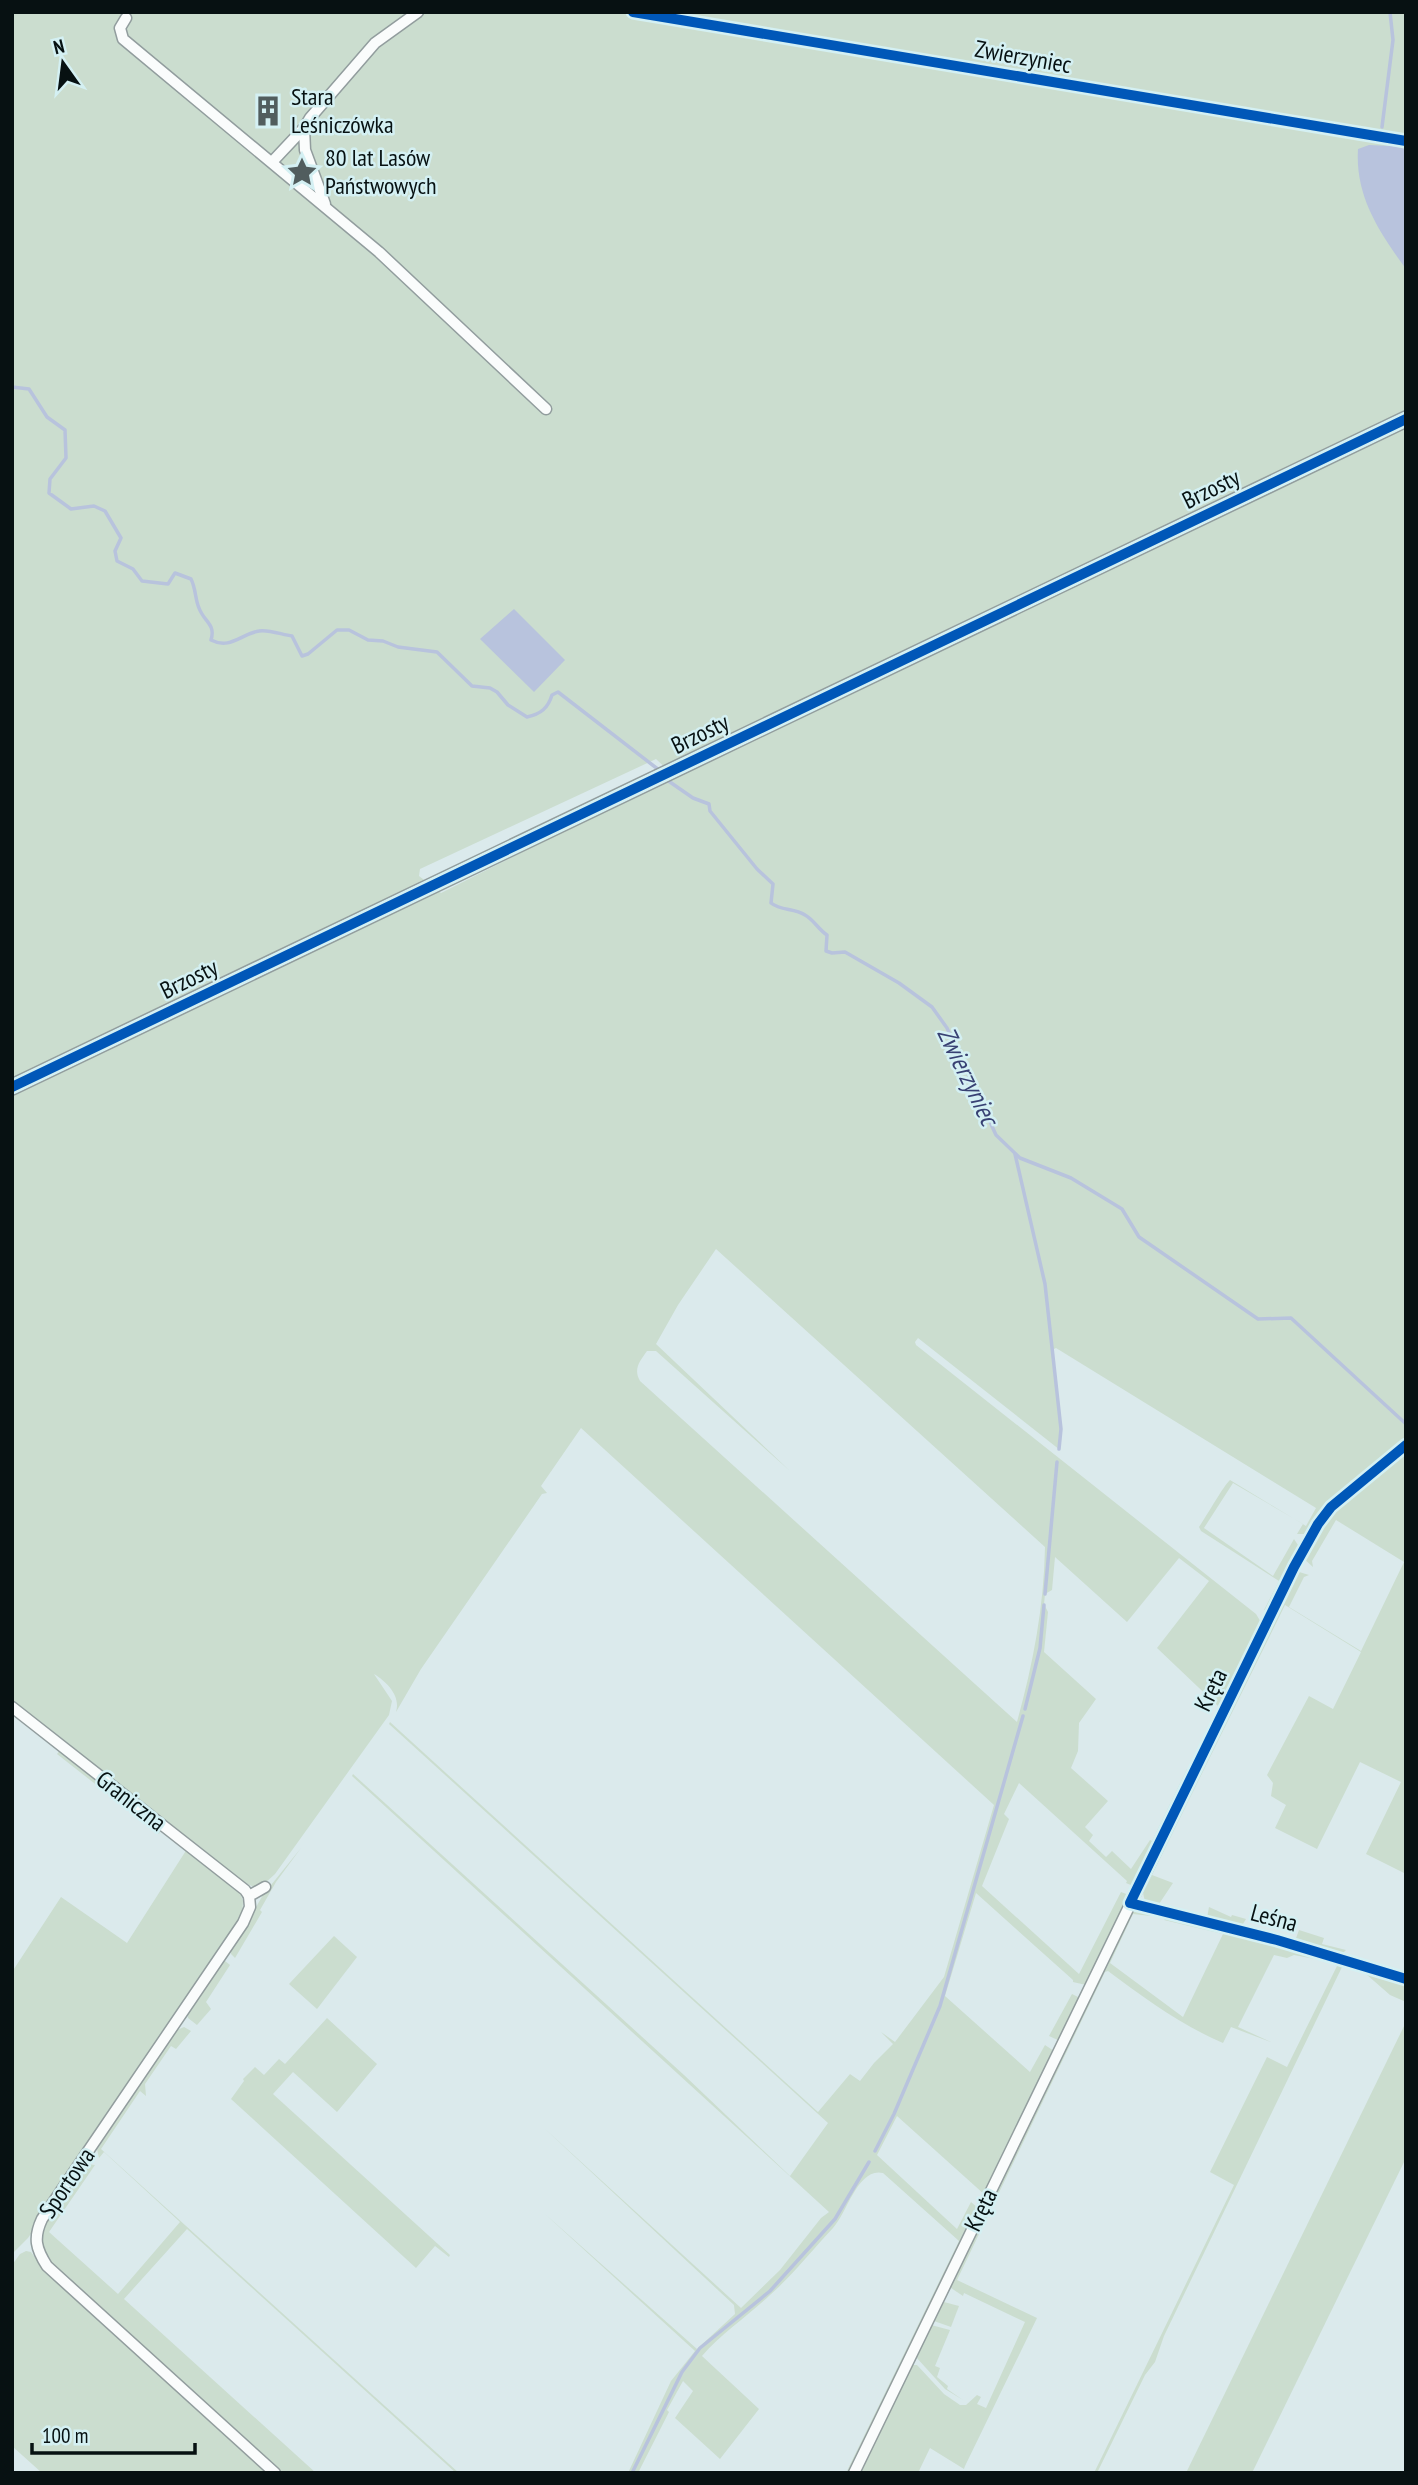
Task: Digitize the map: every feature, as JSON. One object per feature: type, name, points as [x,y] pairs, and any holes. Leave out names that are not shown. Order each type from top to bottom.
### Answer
[{"type":"street","points":[[272,162],[375,43],[418,12]]},
{"type":"street","name":"Zwierzyniec","points":[[633,12],[1406,141]]},
{"type":"street","points":[[127,18],[120,28],[123,39],[325,204],[417,286],[546,409]]},
{"type":"street","points":[[304,128],[305,150],[325,204]]},
{"type":"street","name":"Brzosty","points":[[12,1087],[1406,419]]},
{"type":"street","name":"Kręta","points":[[854,2473],[1294,1567],[1318,1524],[1338,1500],[1406,1445]]},
{"type":"street","name":"Graniczna","points":[[12,1707],[250,1896]]},
{"type":"street","points":[[250,1896],[265,1887]]},
{"type":"street","name":"Sportowa","points":[[250,1896],[250,1907],[243,1923],[42,2219],[36,2243],[47,2266],[275,2473]]},
{"type":"street","name":"Leśna","points":[[1130,1903],[1289,1943],[1406,1979]]},
{"type":"green space","points":[[12,12],[1406,12],[1406,1438],[1333,1499],[1307,1534],[1297,1534],[1303,1524],[1306,1526],[1316,1508],[1056,1348],[1052,1350],[1062,1432],[1060,1450],[918,1338],[915,1342],[1256,1614],[1262,1624],[1213,1725],[1210,1724],[1218,1706],[1157,1648],[1209,1581],[1179,1558],[1127,1622],[1055,1557],[1052,1590],[1045,1594],[1044,1604],[1048,1612],[1044,1652],[1096,1699],[1079,1723],[1078,1751],[1071,1768],[1108,1801],[1085,1827],[1093,1835],[1089,1841],[1106,1857],[1112,1851],[1131,1869],[1150,1840],[1152,1841],[1187,1769],[1190,1771],[1133,1886],[1126,1883],[1127,1881],[1019,1783],[1004,1814],[1009,1819],[982,1886],[1079,1974],[1121,1892],[1129,1895],[1086,1985],[1073,1982],[976,1893],[945,1996],[1030,2072],[1045,2045],[1054,2051],[985,2195],[897,2116],[877,2155],[957,2229],[971,2202],[978,2208],[849,2473],[846,2473],[959,2241],[883,2173],[874,2173],[867,2177],[833,2228],[795,2271],[702,2356],[759,2409],[720,2459],[675,2418],[693,2391],[683,2381],[638,2473],[628,2473],[671,2381],[695,2351],[545,2214],[697,2349],[735,2314],[734,2305],[544,2128],[741,2308],[780,2270],[821,2218],[829,2212],[352,1776],[353,1774],[684,2075],[790,2176],[828,2123],[389,1724],[390,1722],[818,2112],[850,2074],[860,2081],[893,2044],[881,2032],[895,2042],[944,1977],[994,1805],[581,1428],[541,1486],[547,1493],[542,1494],[421,1669],[396,1712],[395,1695],[384,1681],[374,1674],[392,1701],[389,1715],[275,1874],[263,1885],[254,1887],[240,1881],[12,1701]],"holes":[[[656,759],[674,776],[441,893],[419,876],[420,869]],[[716,1249],[1045,1547],[1037,1635],[1017,1722],[640,1381],[637,1373],[640,1362],[647,1351],[656,1351],[790,1471],[656,1344],[678,1305]]]},
{"type":"green space","points":[[1406,1451],[1406,1874],[1366,1854],[1401,1782],[1360,1762],[1317,1849],[1275,1828],[1286,1805],[1271,1796],[1273,1783],[1267,1775],[1309,1696],[1333,1709],[1361,1652],[1285,1605],[1152,1875],[1173,1883],[1159,1904],[1145,1902],[1142,1888],[1296,1571],[1309,1575],[1304,1577],[1289,1607],[1361,1651],[1404,1562],[1336,1520],[1312,1561],[1313,1567],[1303,1558],[1332,1511]]},
{"type":"green space","points":[[1230,1480],[1294,1518],[1233,1483],[1204,1528],[1273,1576],[1294,1539],[1300,1548],[1269,1609],[1264,1610],[1279,1581],[1201,1531],[1199,1527]]},
{"type":"green space","points":[[60,1750],[161,1829],[159,1834],[57,1754]]},
{"type":"green space","points":[[301,1848],[276,1882],[235,1958],[231,1950],[263,1895]]},
{"type":"green space","points":[[187,1849],[240,1893],[243,1901],[242,1918],[28,2238],[12,2254],[12,1972],[61,1897],[127,1943]]},
{"type":"green space","points":[[1209,1907],[1231,1917],[1232,1915],[1246,1919],[1241,1927],[1207,1918]]},
{"type":"green space","points":[[1139,1910],[1151,1916],[1133,1914],[1110,1963],[1183,2017],[1223,1934],[1164,1920],[1166,1918],[1320,1956],[1320,1960],[1294,1955],[1287,1958],[1274,1955],[1238,2027],[1273,2043],[1231,2027],[1223,2043],[1178,2019],[1108,1971],[1105,1972],[957,2280],[1037,2318],[964,2469],[930,2448],[918,2473],[858,2473],[910,2365],[917,2365],[944,2394],[960,2405],[966,2405],[977,2395],[981,2397],[977,2404],[986,2408],[1025,2322],[964,2293],[963,2296],[948,2286],[1131,1912]]},
{"type":"green space","points":[[1299,1930],[1324,1938],[1322,1944],[1346,1950],[1342,1954],[1295,1941]]},
{"type":"green space","points":[[334,1936],[357,1957],[317,2009],[289,1984]]},
{"type":"green space","points":[[1334,1960],[1406,1983],[1406,2002],[1390,1995],[1366,1974],[1342,1967],[1164,2336],[1155,2362],[1145,2375],[1097,2473],[1094,2473],[1234,2185],[1210,2172],[1267,2057],[1287,2067],[1337,1966],[1330,1963]]},
{"type":"green space","points":[[225,1961],[230,1965],[206,2002],[211,2009],[197,2025],[187,2014]]},
{"type":"green space","points":[[1072,1994],[1080,1998],[1060,2041],[1049,2036]]},
{"type":"green space","points":[[327,2018],[377,2064],[337,2112],[293,2072],[273,2094],[450,2255],[449,2257],[435,2246],[416,2268],[231,2099],[243,2079],[255,2067],[264,2075],[279,2059],[285,2064]]},
{"type":"green space","points":[[1406,2022],[1406,2158],[1252,2473],[1186,2473]]},
{"type":"green space","points":[[184,2027],[191,2031],[176,2049],[171,2046],[145,2084],[146,2096],[140,2091],[101,2149],[459,2473],[187,2229],[124,2299],[316,2473],[280,2473],[53,2265],[47,2256],[42,2242],[43,2226],[86,2164],[95,2165],[49,2232],[118,2294],[180,2222],[104,2152],[99,2158],[97,2149],[177,2030]]},
{"type":"green space","points":[[31,2252],[42,2267],[268,2473],[42,2473],[12,2446],[12,2265],[20,2254]]},
{"type":"green space","points":[[944,2302],[959,2306],[951,2327],[934,2321]]},
{"type":"green space","points":[[931,2325],[950,2330],[935,2366],[940,2368],[937,2377],[948,2386],[947,2389],[963,2400],[945,2389],[916,2357]]},
{"type":"water","points":[[1369,145],[1406,149],[1406,269],[1378,227],[1360,182],[1358,149]]},
{"type":"water","points":[[514,609],[565,660],[534,692],[480,639]]},
{"type":"waterway","points":[[1382,127],[1393,40],[1390,12]]},
{"type":"waterway","name":"Zwierzyniec","points":[[12,387],[29,389],[47,417],[65,430],[66,458],[50,479],[49,493],[71,509],[94,506],[105,511],[121,538],[115,551],[117,561],[133,569],[142,581],[168,584],[175,573],[191,579],[201,613],[212,630],[211,640],[224,643],[259,631],[271,631],[292,636],[302,656],[337,630],[349,630],[368,640],[437,652],[472,686],[490,688],[508,705],[527,717],[543,710],[552,695],[558,692],[659,770]]},
{"type":"waterway","name":"Zwierzyniec","points":[[667,780],[693,798],[709,804],[710,811],[757,869],[773,884],[771,903],[811,919],[827,935],[826,951],[845,952],[899,983],[932,1007],[947,1028],[996,1135],[1020,1158],[1071,1178],[1122,1209],[1139,1237],[1258,1319],[1291,1318],[1406,1424]]},
{"type":"waterway","points":[[1015,1154],[1045,1284],[1061,1429],[1059,1449]]},
{"type":"waterway","points":[[1045,1594],[1057,1462]]},
{"type":"waterway","points":[[1025,1709],[1040,1648],[1044,1605]]},
{"type":"waterway","points":[[875,2151],[894,2114],[940,2006],[1023,1716]]},
{"type":"waterway","points":[[632,2473],[682,2372],[700,2348],[770,2291],[835,2219],[869,2162]]},
{"type":"cycle path","points":[[633,12],[1406,141]]},
{"type":"cycle path","points":[[12,1087],[1406,419]]},
{"type":"cycle path","points":[[1406,1445],[1331,1507],[1318,1524],[1294,1567],[1130,1903],[1277,1940],[1406,1979]]},
{"type":"place","name":"Stara Leśniczówka","points":[[268,111]]},
{"type":"place","name":"80 lat Lasów Państwowych","points":[[302,172]]}]
